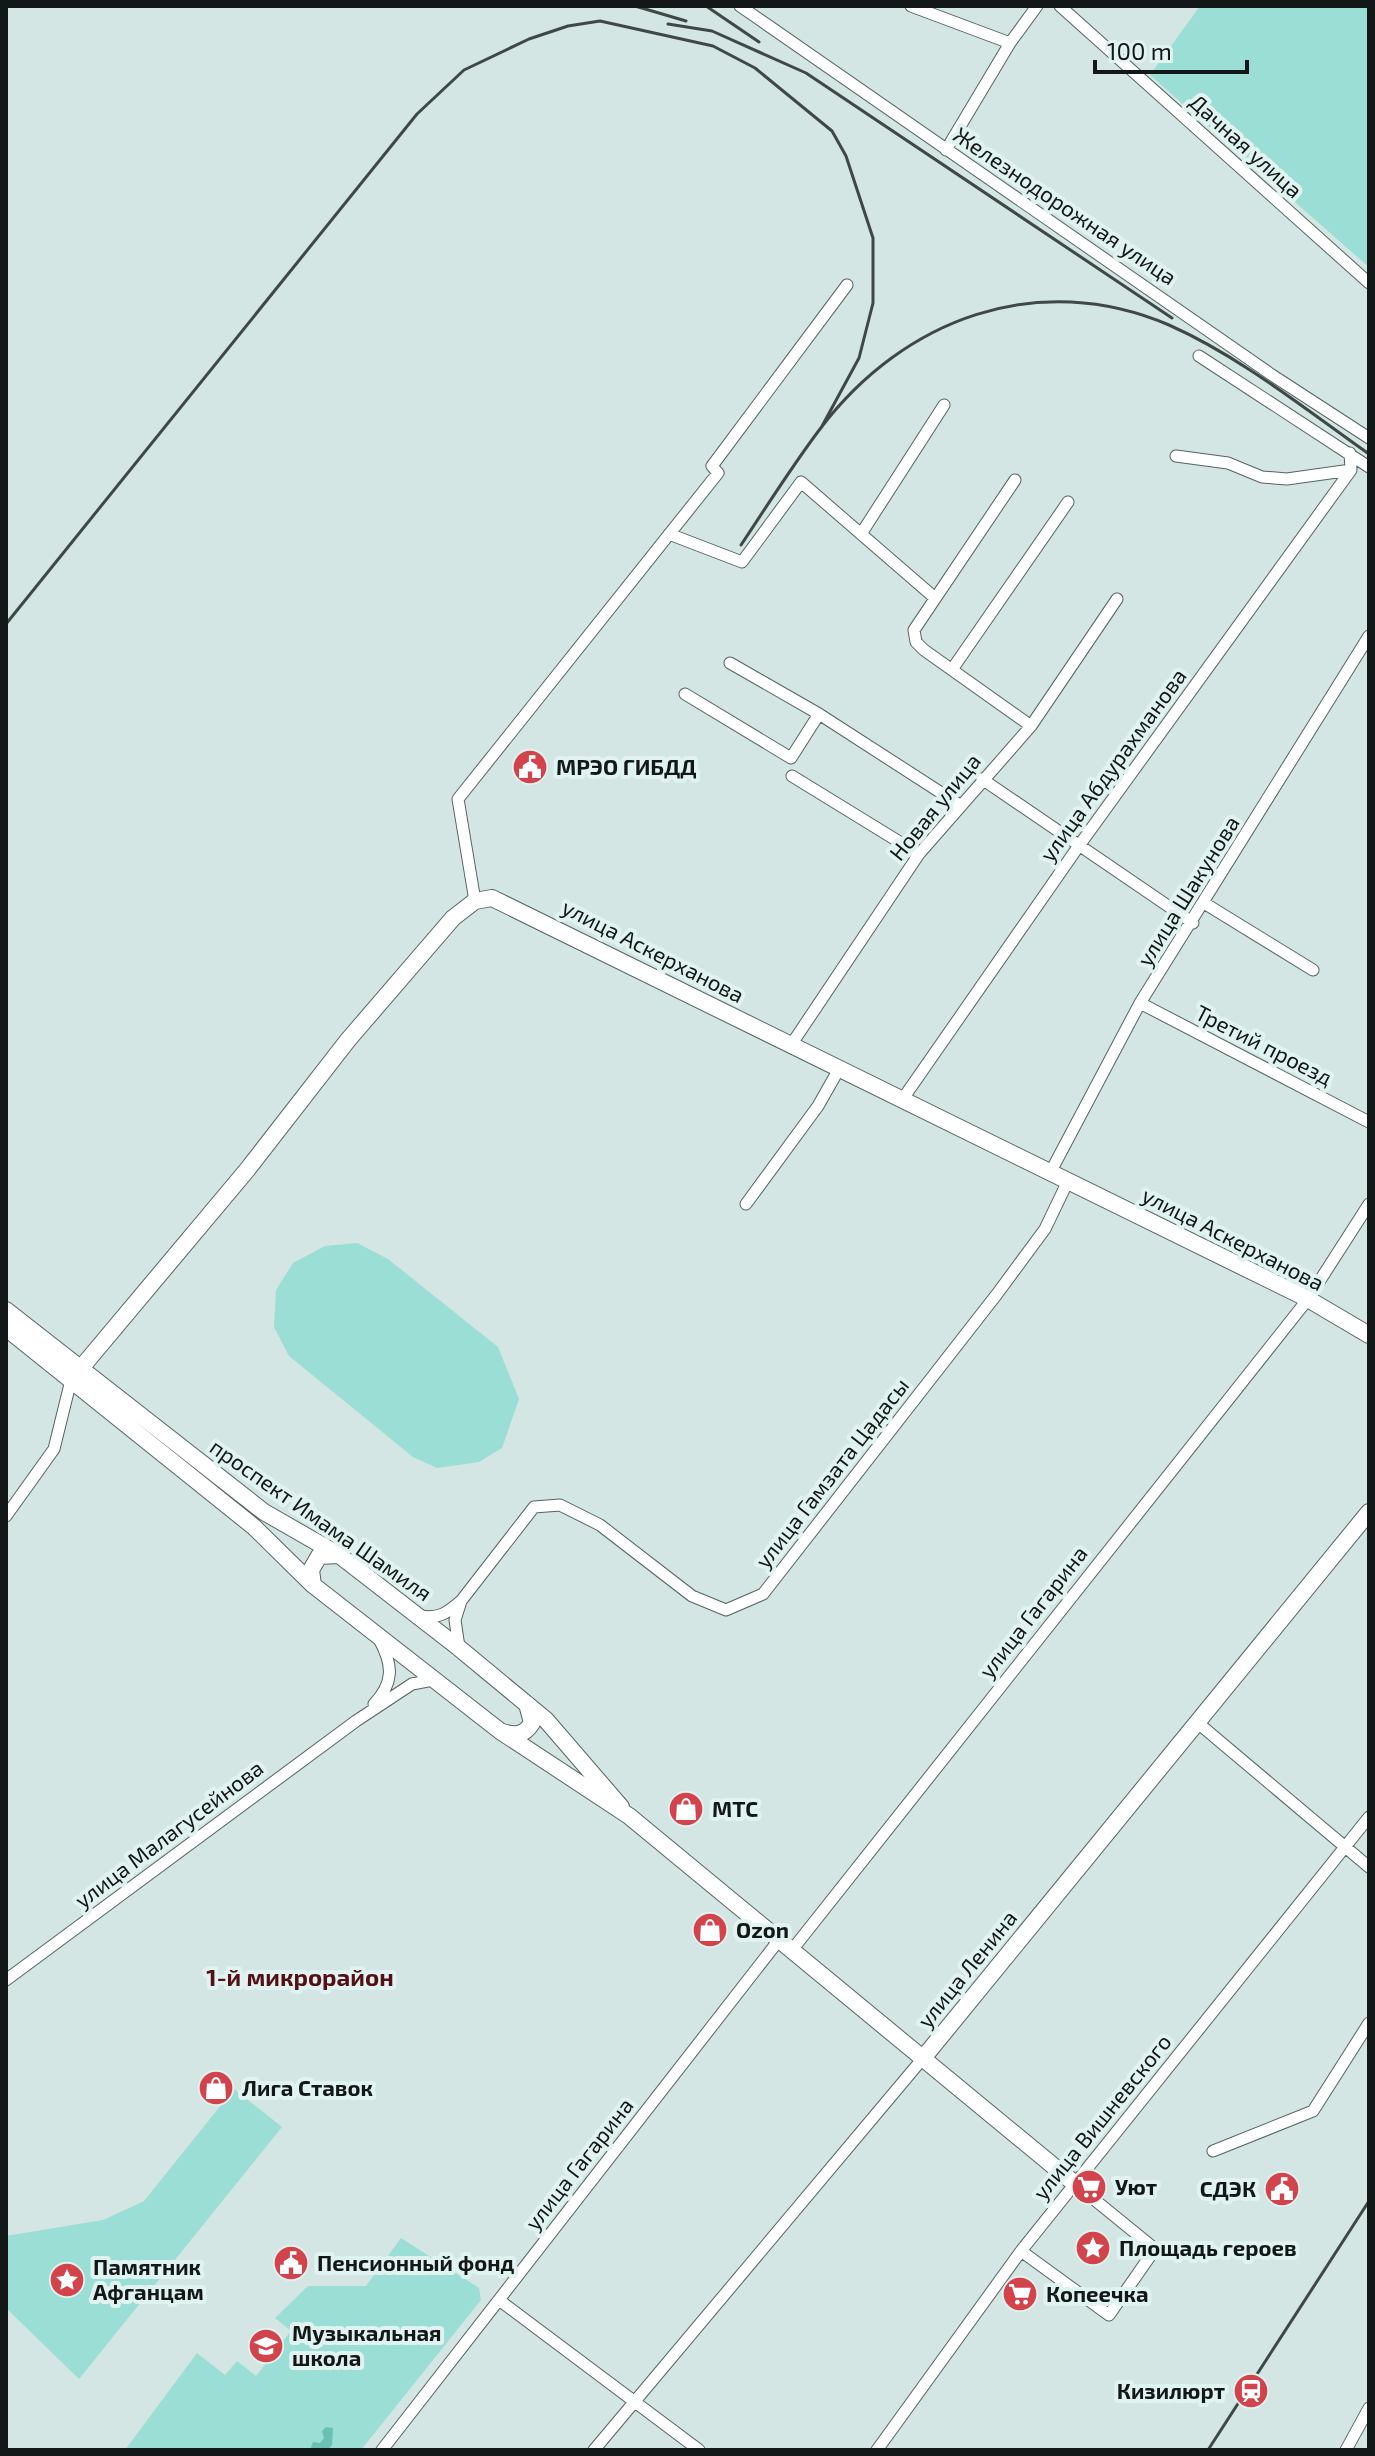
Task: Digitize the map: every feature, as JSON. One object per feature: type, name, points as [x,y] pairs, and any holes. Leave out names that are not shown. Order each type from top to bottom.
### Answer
[{"type":"street","name":"Железнодорожная улица","points":[[740,6],[1369,438]]},
{"type":"street","points":[[911,6],[1010,43]]},
{"type":"street","points":[[946,150],[1010,43],[1037,6]]},
{"type":"street","name":"Дачная улица","points":[[1060,6],[1369,283]]},
{"type":"street","points":[[6,1516],[54,1449],[76,1375],[247,1170],[348,1040],[453,918],[475,901],[458,799],[718,473],[712,466],[847,285]]},
{"type":"street","points":[[1199,356],[1369,467]]},
{"type":"street","points":[[861,534],[944,405]]},
{"type":"street","points":[[1176,456],[1228,463],[1262,477],[1287,479],[1351,470],[1350,453]]},
{"type":"street","name":"улица Абдурахманова","points":[[902,1100],[1078,847],[1351,470]]},
{"type":"street","points":[[1015,480],[914,630],[914,637],[924,650],[1031,726]]},
{"type":"street","points":[[669,534],[742,562],[801,482],[935,598]]},
{"type":"street","points":[[953,668],[1068,502]]},
{"type":"street","name":"Новая улица","points":[[791,1045],[919,854],[1031,726],[1117,599]]},
{"type":"street","name":"улица Шакунова","points":[[1050,1173],[1140,1003],[1193,923],[1369,636]]},
{"type":"street","points":[[730,663],[819,714],[960,805]]},
{"type":"street","points":[[685,694],[791,758],[819,714]]},
{"type":"street","points":[[792,776],[919,854]]},
{"type":"street","points":[[982,779],[1193,923]]},
{"type":"street","name":"улица Аскерханова","points":[[475,901],[492,898],[509,903],[1308,1299],[1369,1335]]},
{"type":"street","points":[[1204,903],[1313,970]]},
{"type":"street","name":"Третий проезд","points":[[1140,1003],[1369,1122]]},
{"type":"street","points":[[746,1204],[818,1106],[839,1069]]},
{"type":"street","name":"улица Гамзата Цадасы","points":[[461,1601],[534,1507],[560,1505],[600,1525],[692,1596],[726,1610],[763,1594],[1005,1284],[1045,1229],[1068,1181]]},
{"type":"street","name":"улица Гагарина","points":[[382,2450],[499,2300],[1308,1299],[1367,1210]]},
{"type":"street","name":"проспект Имама Шамиля","points":[[6,1310],[76,1375],[254,1527],[313,1585],[500,1731],[629,1816],[1074,2183]]},
{"type":"street","name":"проспект Имама Шамиля","points":[[6,1328],[264,1512],[339,1555],[420,1616],[546,1720],[629,1816]]},
{"type":"street","name":"улица Ленина","points":[[594,2450],[924,2057],[1369,1512]]},
{"type":"street","points":[[313,1585],[311,1570],[319,1556],[339,1555]]},
{"type":"street","points":[[420,1616],[434,1618],[447,1614],[461,1601]]},
{"type":"street","points":[[459,1648],[455,1620],[461,1601]]},
{"type":"street","points":[[356,1721],[388,1684],[390,1661],[377,1635]]},
{"type":"street","points":[[356,1721],[412,1684],[433,1680]]},
{"type":"street","points":[[500,1731],[513,1735],[528,1730],[532,1723],[527,1704]]},
{"type":"street","name":"улица Малагусейнова","points":[[6,1980],[356,1721]]},
{"type":"street","points":[[1198,1723],[1369,1867]]},
{"type":"street","name":"улица Вишневского","points":[[877,2450],[1021,2251],[1369,1817]]},
{"type":"street","points":[[1213,2151],[1313,2111],[1369,2023]]},
{"type":"street","points":[[1021,2251],[1109,2315],[1155,2249],[1074,2183]]},
{"type":"street","points":[[499,2300],[699,2450]]},
{"type":"street","points":[[1346,2450],[1366,2422],[1369,2408]]},
{"type":"shaded area","points":[[1200,6],[1369,6],[1369,267],[1150,75]]},
{"type":"shaded area","points":[[357,1243],[388,1259],[498,1347],[519,1399],[502,1448],[479,1462],[437,1468],[413,1457],[289,1356],[274,1327],[276,1290],[293,1263],[325,1246]]},
{"type":"shaded area","points":[[234,2089],[282,2127],[79,2379],[6,2308],[6,2236],[103,2220],[144,2201]]},
{"type":"shaded area","points":[[401,2238],[479,2288],[481,2300],[361,2450],[125,2450],[197,2353],[225,2375],[237,2361],[256,2376],[291,2331],[275,2318],[308,2286],[366,2286]]},
{"type":"shaded area","points":[[326,2427],[333,2428],[332,2445],[328,2450],[310,2450],[313,2442],[320,2443],[324,2438],[322,2431]]},
{"type":"railway","points":[[635,6],[686,21]]},
{"type":"railway","points":[[706,6],[759,42]]},
{"type":"railway","points":[[6,624],[417,114],[464,70],[529,39],[568,26],[600,21],[713,46],[755,68],[832,131],[846,156],[873,238],[873,303],[859,358],[821,428]]},
{"type":"railway","points":[[668,24],[712,31],[806,73],[1172,318]]},
{"type":"railway","points":[[741,545],[820,429],[854,390],[892,358],[933,333],[977,314],[1023,304],[1071,302],[1120,309],[1169,325],[1247,368],[1369,454]]},
{"type":"railway","points":[[1208,2450],[1369,2201]]},
{"type":"place","name":"МРЭО ГИБДД","points":[[530,767]]},
{"type":"place","name":"МТС","points":[[686,1809]]},
{"type":"place","name":"Ozon","points":[[710,1930]]},
{"type":"place","name":"Лига Ставок","points":[[216,2088]]},
{"type":"place","name":"Уют","points":[[1089,2187]]},
{"type":"place","name":"СДЭК","points":[[1282,2189]]},
{"type":"place","name":"Площадь героев","points":[[1093,2248]]},
{"type":"place","name":"Пенсионный фонд","points":[[291,2263]]},
{"type":"place","name":"Памятник Афганцам","points":[[67,2280]]},
{"type":"place","name":"Копеечка","points":[[1020,2294]]},
{"type":"place","name":"Музыкальная школа","points":[[266,2346]]},
{"type":"place","name":"Кизилюрт","points":[[1251,2391]]},
{"type":"district","name":"1-й микрорайон","points":[[300,1978]]}]
